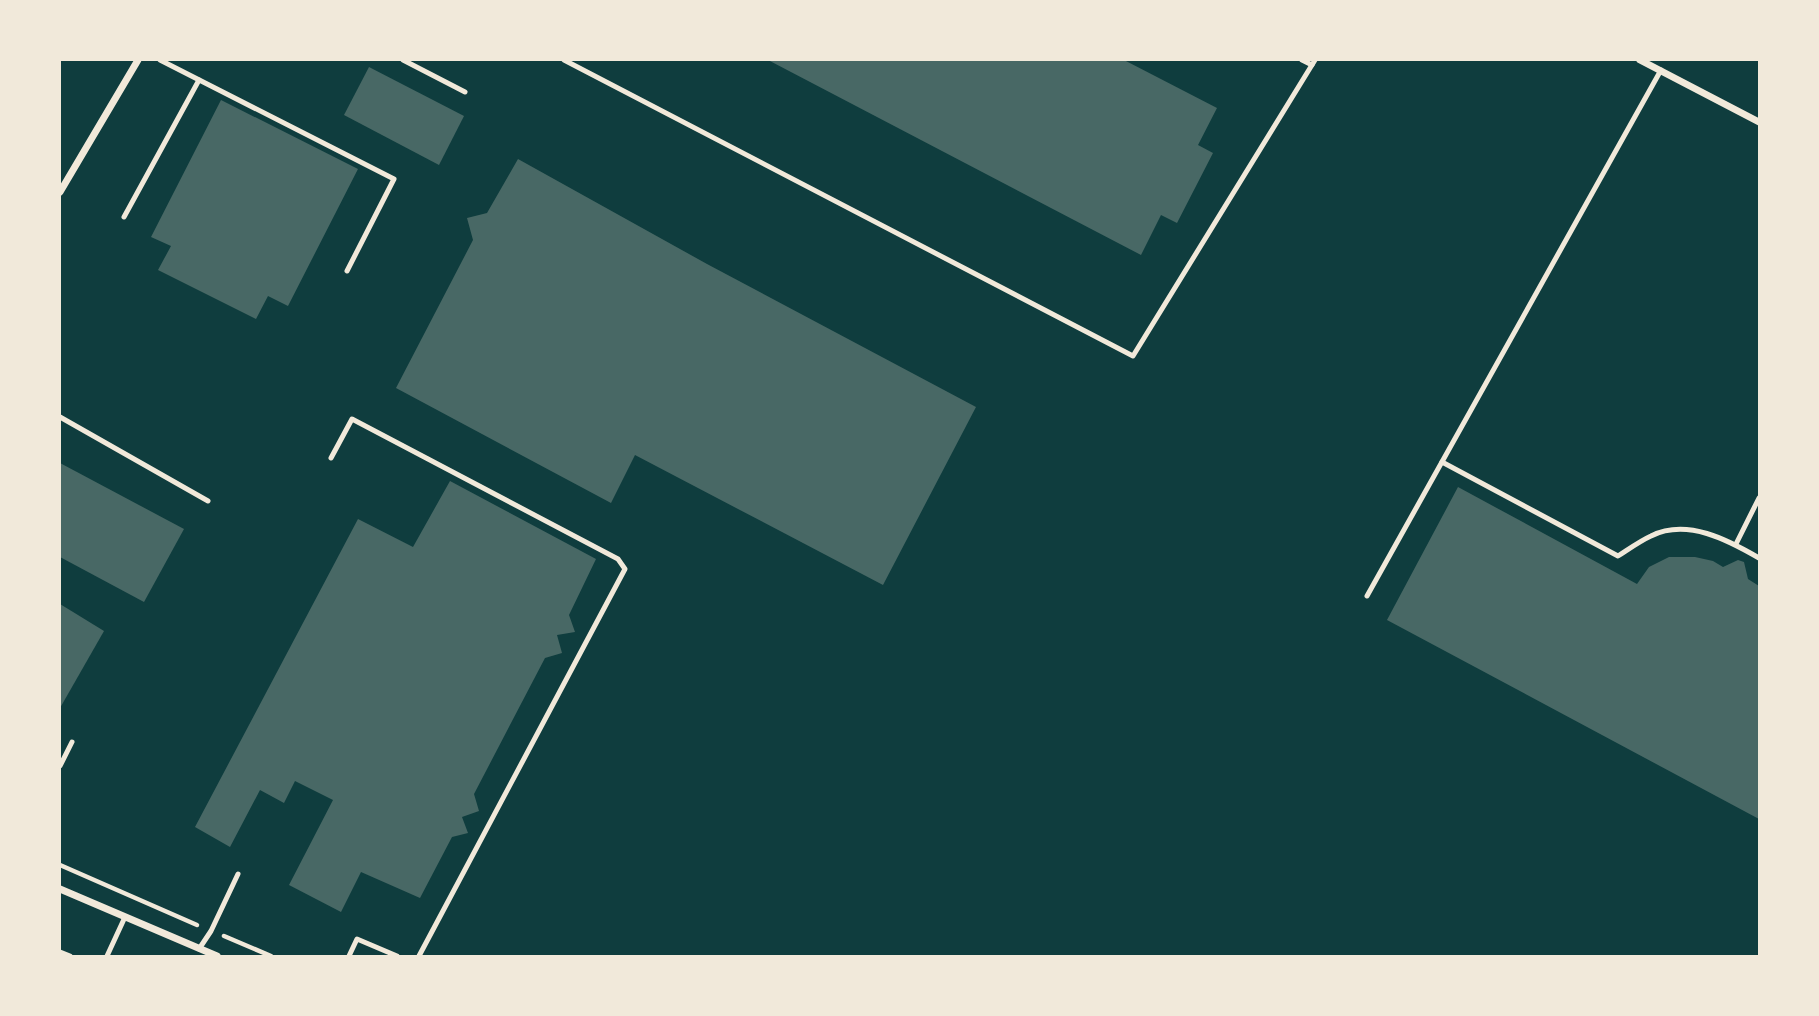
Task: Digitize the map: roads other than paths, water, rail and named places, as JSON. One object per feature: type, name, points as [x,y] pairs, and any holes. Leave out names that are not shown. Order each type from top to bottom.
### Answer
[{"type":"street","points":[[60,192],[138,60]]},
{"type":"street","points":[[1640,60],[1759,122]]},
{"type":"street","points":[[60,889],[217,957]]},
{"type":"lane","points":[[160,60],[394,179],[347,271]]},
{"type":"lane","points":[[403,60],[465,92]]},
{"type":"lane","points":[[564,60],[1132,356],[1314,62],[1302,60]]},
{"type":"lane","points":[[1367,596],[1661,70]]},
{"type":"lane","points":[[124,217],[199,80]]},
{"type":"lane","points":[[60,417],[208,501]]},
{"type":"lane","points":[[331,458],[352,419],[618,559],[625,569],[419,957]]},
{"type":"lane","points":[[1441,462],[1618,556],[1653,534],[1680,528],[1713,535],[1759,558]]},
{"type":"lane","points":[[1735,544],[1759,498]]},
{"type":"lane","points":[[60,766],[72,742]]},
{"type":"lane","points":[[199,949],[211,931],[238,874]]},
{"type":"lane","points":[[107,957],[125,917]]},
{"type":"lane","points":[[349,957],[357,939],[397,957]]},
{"type":"lane","points":[[60,952],[70,957]]}]
